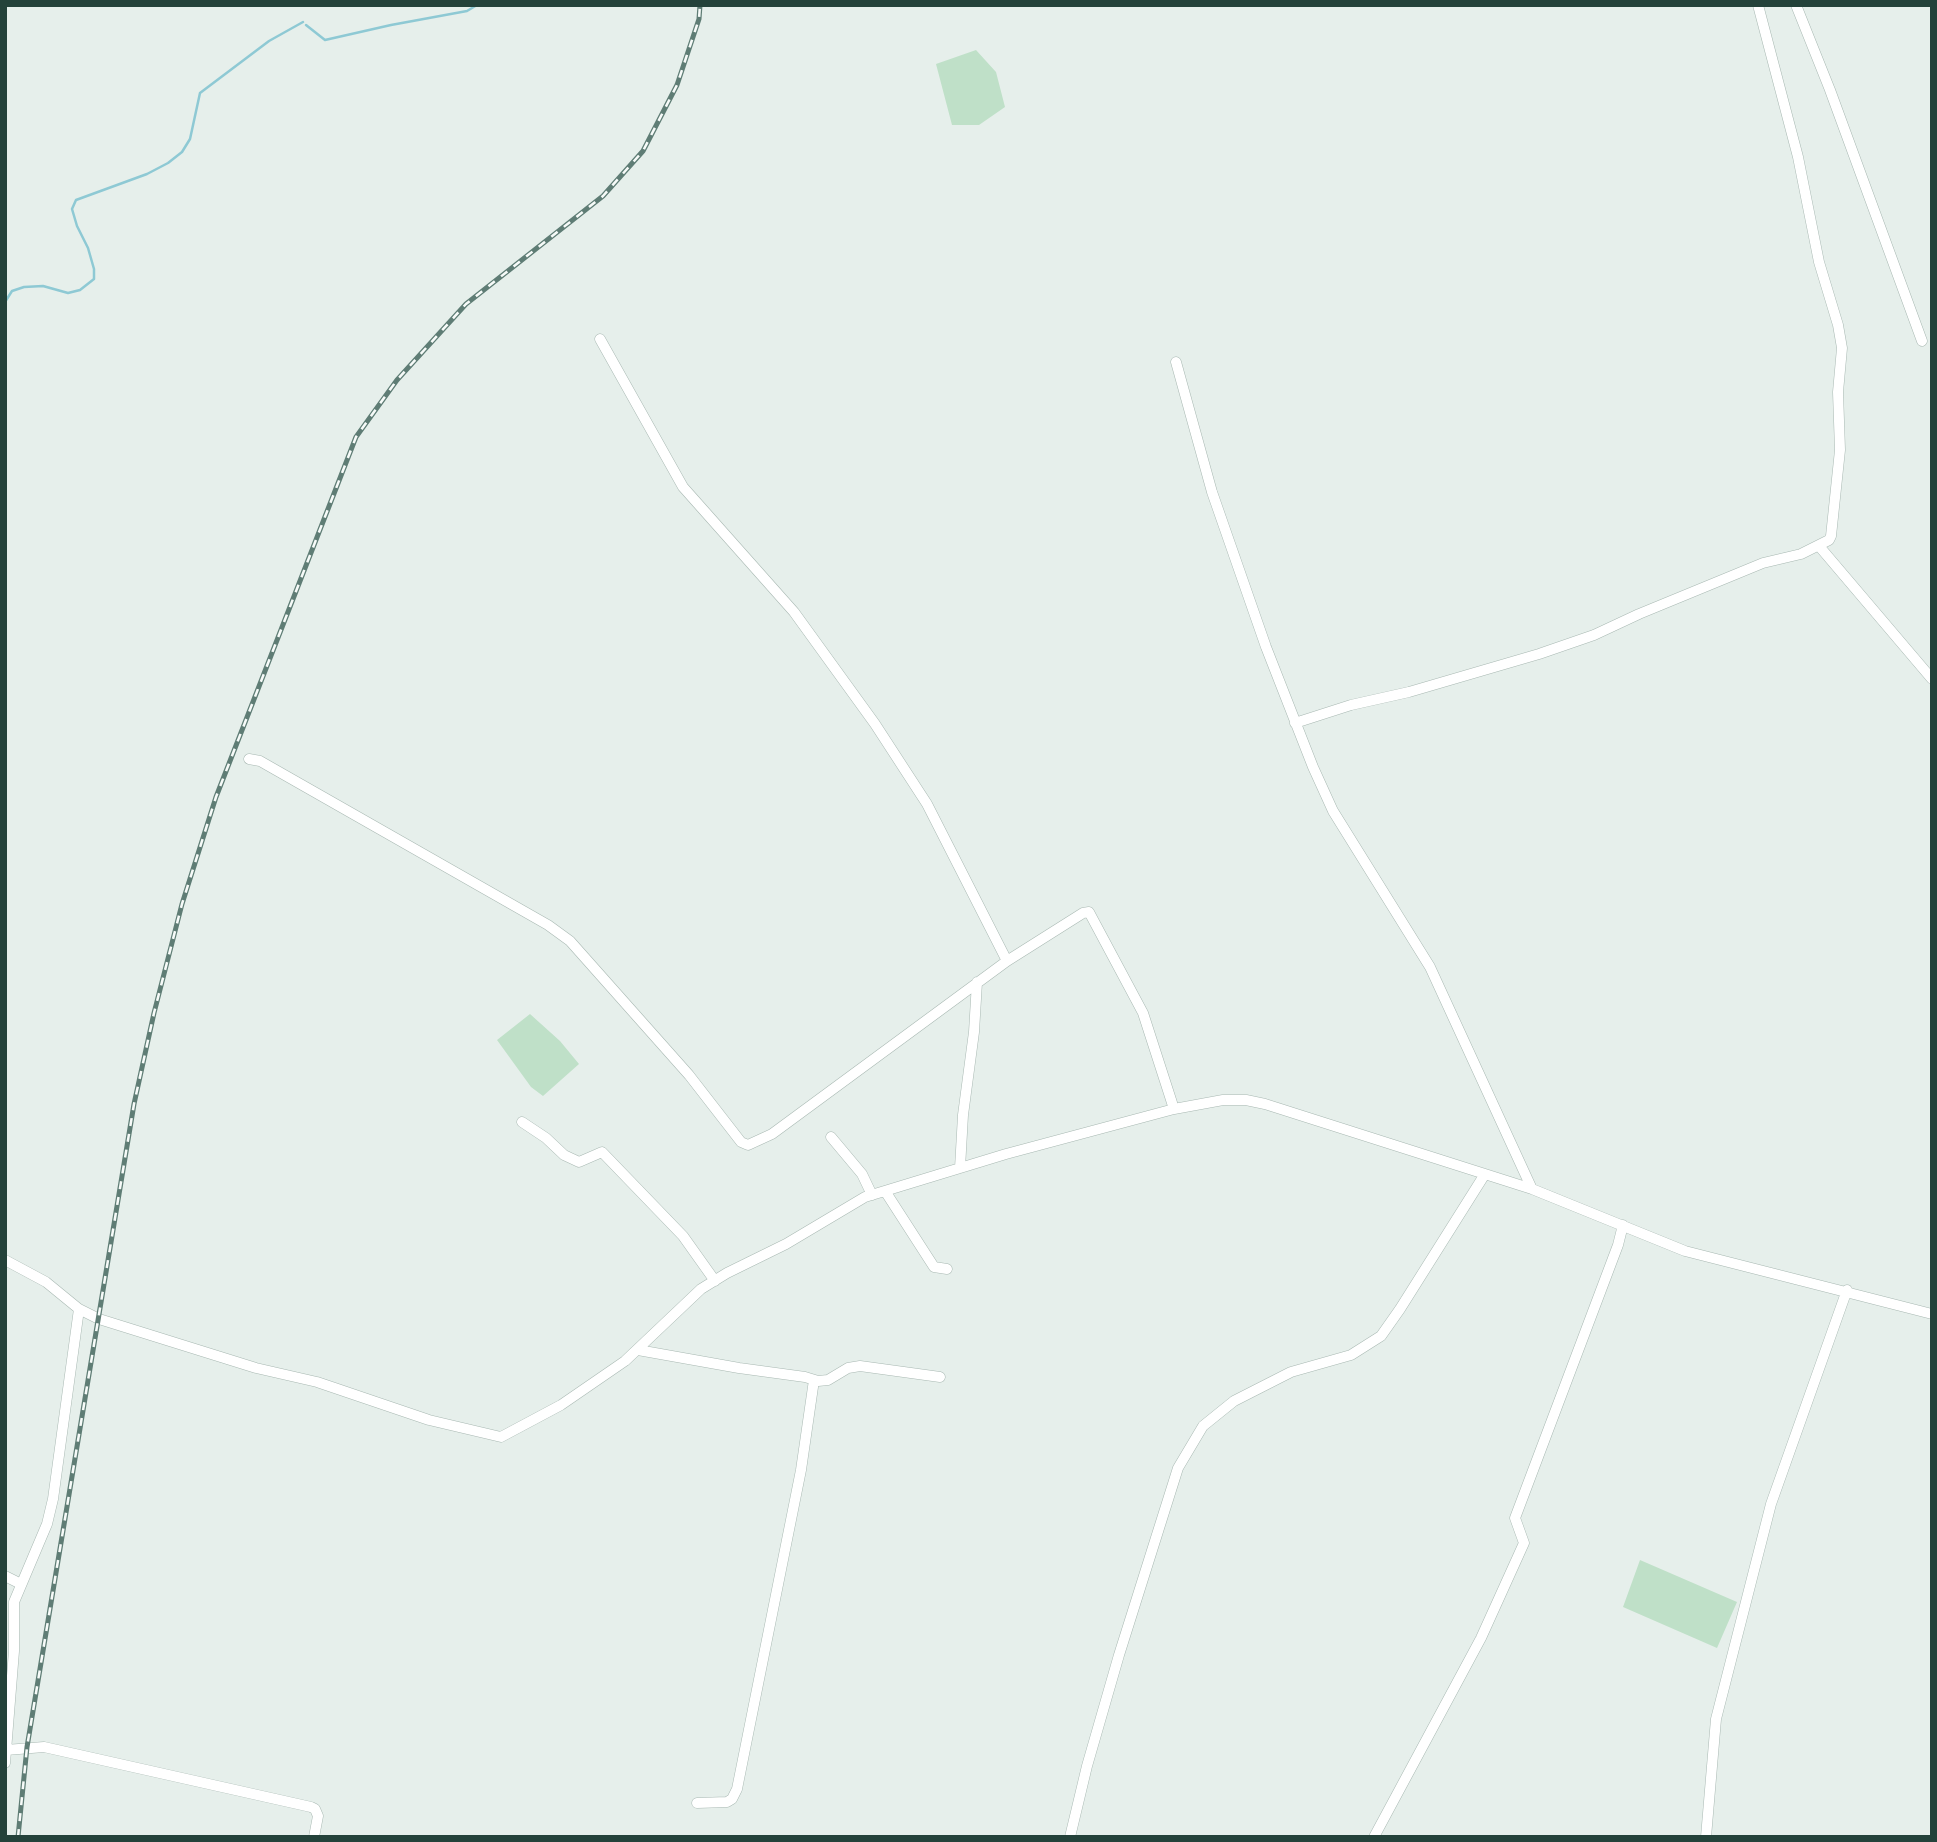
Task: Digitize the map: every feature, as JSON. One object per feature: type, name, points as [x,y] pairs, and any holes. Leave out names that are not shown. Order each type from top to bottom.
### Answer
[{"type":"street","points":[[1295,723],[1539,654],[1594,635],[1763,563],[1801,554],[1829,540],[1840,450],[1838,392],[1842,348],[1819,262],[1795,145],[1758,5]]},
{"type":"street","points":[[1796,5],[1922,341]]},
{"type":"street","points":[[600,339],[683,487],[794,612],[875,724],[927,804],[1007,961]]},
{"type":"street","points":[[1176,362],[1212,492],[1295,723],[1333,811],[1430,968],[1532,1189]]},
{"type":"street","points":[[1819,546],[1932,679]]},
{"type":"street","points":[[249,760],[260,761],[548,925],[570,941],[689,1074],[734,1136],[748,1145],[772,1134],[1007,961],[1083,913],[1089,912],[1143,1013],[1174,1109]]},
{"type":"street","points":[[960,1168],[963,1115],[978,982]]},
{"type":"street","points":[[5,1260],[46,1282],[79,1309],[99,1319],[256,1368],[317,1382],[429,1420],[501,1437],[561,1405],[625,1361],[701,1289],[786,1244],[847,1206],[872,1195],[960,1168],[1174,1109],[1223,1100],[1246,1100],[1532,1189],[1685,1251],[1847,1290],[1932,1314]]},
{"type":"street","points":[[523,1122],[564,1155],[579,1162],[602,1152],[683,1236],[715,1281]]},
{"type":"street","points":[[831,1137],[862,1174],[872,1195]]},
{"type":"street","points":[[1070,1837],[1087,1766],[1142,1577],[1178,1468],[1203,1426],[1234,1401],[1291,1373],[1351,1355],[1381,1336],[1485,1174]]},
{"type":"street","points":[[885,1191],[934,1267],[947,1269]]},
{"type":"street","points":[[1374,1837],[1481,1638],[1524,1543],[1516,1518],[1623,1226]]},
{"type":"street","points":[[1706,1837],[1716,1719],[1764,1531],[1771,1504],[1847,1290]]},
{"type":"street","points":[[5,1763],[14,1651],[13,1616],[21,1584],[47,1524],[53,1499],[79,1309]]},
{"type":"street","points":[[638,1350],[822,1381],[848,1368],[860,1366],[940,1377]]},
{"type":"street","points":[[697,1803],[727,1801],[732,1799],[737,1789],[801,1470],[814,1380]]},
{"type":"street","points":[[5,1576],[21,1584]]},
{"type":"street","points":[[6,1750],[44,1747],[311,1807],[318,1816],[314,1837]]},
{"type":"green space","points":[[976,50],[996,72],[1005,107],[979,125],[952,125],[936,64]]},
{"type":"green space","points":[[530,1014],[560,1041],[579,1064],[543,1096],[531,1087],[497,1040]]},
{"type":"green space","points":[[1640,1560],[1737,1602],[1717,1648],[1623,1607]]},
{"type":"waterway","points":[[306,25],[325,40],[467,11],[477,5]]},
{"type":"waterway","points":[[5,302],[12,291],[24,287],[43,286],[68,293],[80,290],[94,279],[88,248],[72,209],[76,200],[147,174],[168,163],[182,152],[190,139],[200,93],[269,41],[303,22]]},
{"type":"railway","points":[[18,1837],[27,1747],[134,1104],[182,904],[216,797],[356,437],[397,380],[466,304],[603,196],[643,151],[677,85],[699,19],[700,5]]}]
